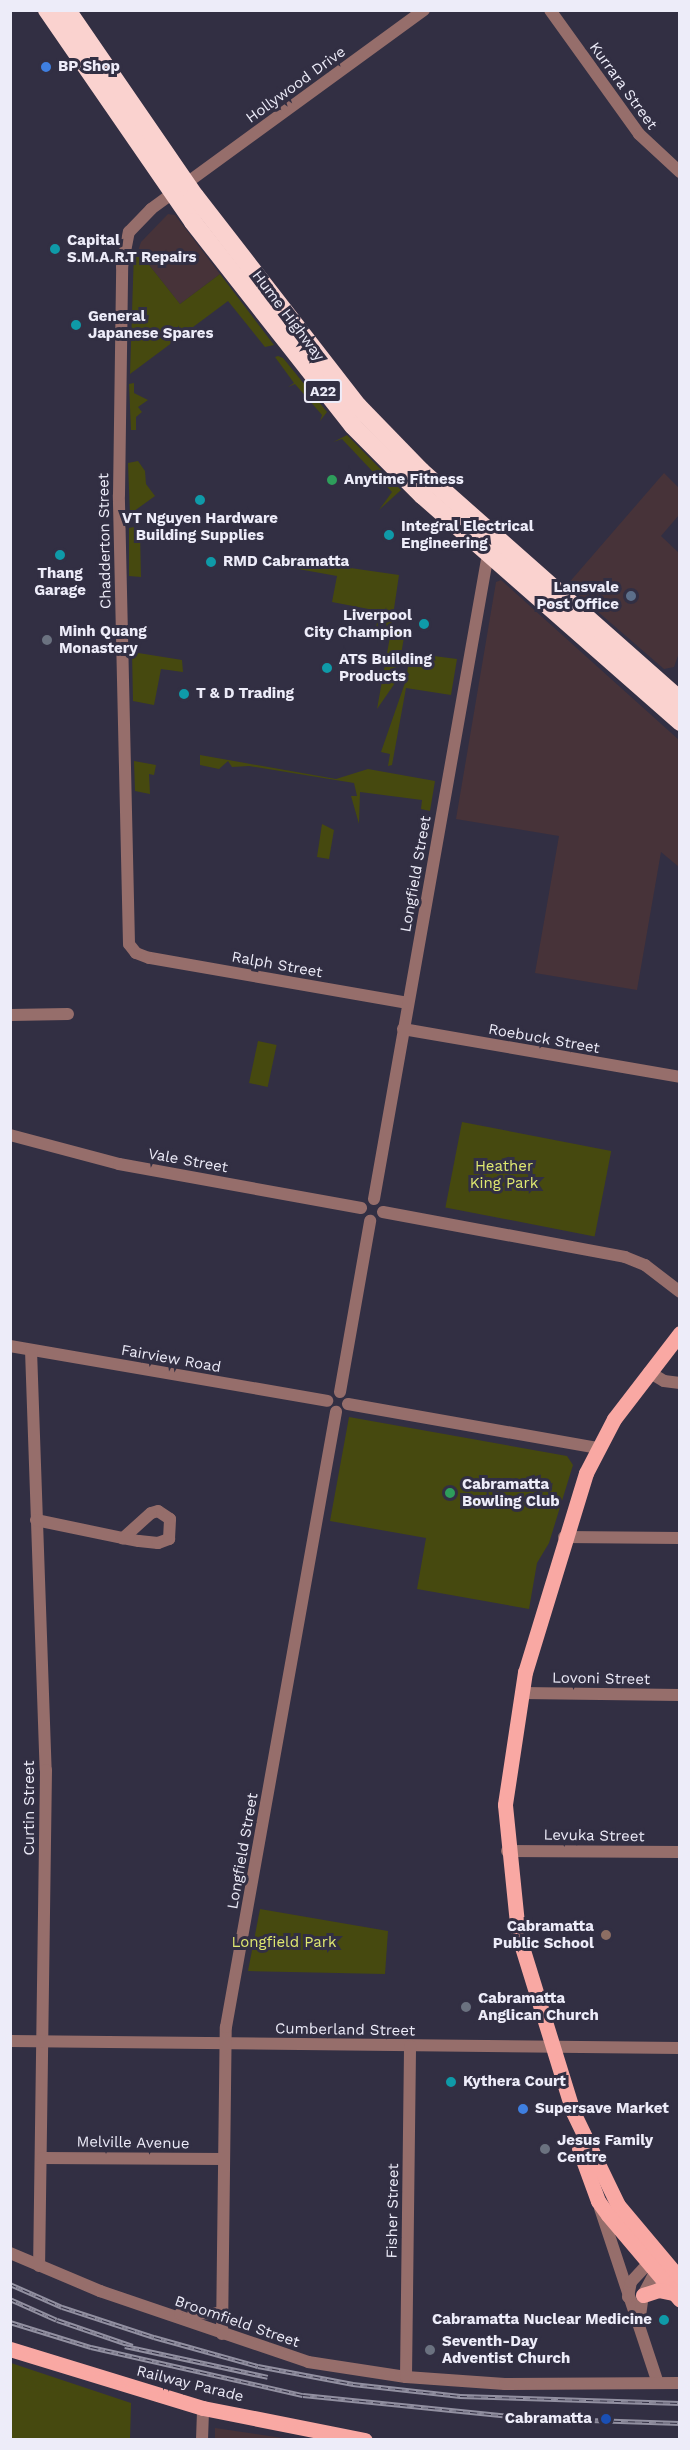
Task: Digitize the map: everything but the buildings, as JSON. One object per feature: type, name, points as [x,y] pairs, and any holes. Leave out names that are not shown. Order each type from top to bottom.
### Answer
[{"type":"highway","name":"Hume Highway","points":[[47,10],[353,426],[488,554],[676,705]]},
{"type":"highway","name":"Hume Highway","points":[[67,10],[179,188],[302,338],[389,439],[676,705]]},
{"type":"main road","points":[[677,2291],[614,2200],[593,2158],[579,2118],[573,2112],[518,1934],[507,1851],[507,1780],[522,1693],[564,1537],[597,1448],[649,1372],[680,1333]]},
{"type":"main road","points":[[573,2112],[570,2121],[598,2201],[657,2263]]},
{"type":"main road","points":[[635,2297],[658,2290],[677,2291]]},
{"type":"main road","name":"Railway Parade","points":[[10,2349],[202,2408],[365,2439]]},
{"type":"street","name":"Hollywood Drive","points":[[179,188],[424,10]]},
{"type":"street","name":"Kurrara Street","points":[[550,10],[639,134],[680,172]]},
{"type":"street","name":"Chadderton Street","points":[[141,956],[132,949],[128,936],[119,495],[122,267],[132,227],[179,188]]},
{"type":"street","name":"Longfield Street","points":[[374,1199],[488,554]]},
{"type":"street","name":"Ralph Street","points":[[141,956],[408,1003]]},
{"type":"street","points":[[10,1015],[68,1014]]},
{"type":"street","name":"Roebuck Street","points":[[403,1029],[680,1077]]},
{"type":"street","name":"Vale Street","points":[[10,1135],[119,1164],[361,1208]]},
{"type":"street","points":[[370,1221],[364,1217],[361,1208],[365,1202],[374,1199],[381,1204],[382,1212]]},
{"type":"street","points":[[597,1448],[348,1404],[340,1392],[370,1221],[382,1212],[625,1257],[645,1265],[680,1292]]},
{"type":"street","name":"Fairview Road","points":[[10,1346],[327,1401]]},
{"type":"street","name":"Curtin Street","points":[[31,1350],[46,1770],[39,2266]]},
{"type":"street","points":[[649,1372],[664,1381],[680,1383]]},
{"type":"street","points":[[340,1392],[333,1393],[327,1401],[336,1412],[344,1411],[348,1404]]},
{"type":"street","name":"Longfield Street","points":[[222,2334],[225,2044],[336,1412]]},
{"type":"street","points":[[36,1520],[123,1538]]},
{"type":"street","points":[[564,1537],[680,1538]]},
{"type":"street","name":"Lovoni Street","points":[[522,1693],[680,1695]]},
{"type":"street","name":"Levuka Street","points":[[507,1851],[680,1852]]},
{"type":"street","name":"Cumberland Street","points":[[10,2041],[680,2048]]},
{"type":"street","name":"Fisher Street","points":[[406,2377],[410,2046]]},
{"type":"street","name":"Melville Avenue","points":[[42,2157],[224,2159]]},
{"type":"street","points":[[598,2201],[635,2297],[639,2325],[658,2383]]},
{"type":"street","name":"Broomfield Street","points":[[10,2253],[164,2313],[293,2358],[406,2377],[505,2384],[680,2383]]},
{"type":"street","points":[[635,2297],[657,2263]]},
{"type":"street","points":[[164,2313],[222,2313]]},
{"type":"street","points":[[202,2408],[202,2439]]},
{"type":"shaded area","points":[[168,214],[175,215],[220,274],[180,304],[138,251],[141,242]]},
{"type":"shaded area","points":[[664,473],[679,488],[679,515],[661,536],[679,553],[679,653],[674,667],[664,669],[567,585]]},
{"type":"shaded area","points":[[501,580],[679,740],[679,867],[661,852],[637,990],[535,973],[559,836],[456,819],[496,582]]},
{"type":"shaded area","points":[[215,2428],[290,2439],[215,2439]]},
{"type":"green space","points":[[134,251],[138,251],[180,304],[220,274],[274,345],[265,347],[228,301],[130,374]]},
{"type":"green space","points":[[275,357],[283,358],[327,412],[320,421],[322,415],[295,384],[288,387],[294,383]]},
{"type":"green space","points":[[134,383],[134,393],[148,400],[138,407],[142,412],[136,417],[136,430],[131,430],[129,384]]},
{"type":"green space","points":[[347,435],[401,490],[379,510],[392,492],[342,439],[333,442]]},
{"type":"green space","points":[[138,461],[145,471],[146,484],[155,496],[130,514],[128,463]]},
{"type":"green space","points":[[134,527],[140,533],[141,577],[129,576],[129,528]]},
{"type":"green space","points":[[288,559],[399,575],[391,629],[405,631],[395,683],[377,709],[391,631],[376,628],[379,611],[332,602],[337,576],[287,567]]},
{"type":"green space","points":[[132,652],[182,660],[183,672],[161,669],[154,705],[133,701]]},
{"type":"green space","points":[[410,653],[457,659],[451,695],[406,688],[392,765],[388,766],[390,754],[381,752],[406,680]]},
{"type":"green space","points":[[200,755],[336,779],[368,769],[435,781],[430,811],[421,809],[422,800],[360,792],[359,824],[351,796],[357,796],[354,783],[249,766],[232,767],[228,761],[219,769],[200,765]]},
{"type":"green space","points":[[134,761],[156,765],[154,775],[149,774],[150,794],[135,791]]},
{"type":"green space","points":[[322,824],[334,830],[329,859],[317,857]]},
{"type":"green space","points":[[258,1041],[277,1045],[268,1087],[249,1083]]},
{"type":"green space","name":"Heather King Park","points":[[462,1122],[611,1151],[595,1236],[445,1207]]},
{"type":"green space","name":"Cabramatta Bowling Club","points":[[349,1417],[567,1456],[573,1465],[549,1543],[537,1563],[529,1609],[417,1589],[426,1538],[330,1521]]},
{"type":"green space","name":"Longfield Park","points":[[260,1909],[388,1931],[385,1974],[248,1971]]},
{"type":"green space","points":[[11,2363],[131,2403],[130,2439],[11,2439]]},
{"type":"railway","points":[[10,2284],[62,2307],[154,2337],[258,2366],[353,2384],[460,2396],[680,2403]]},
{"type":"railway","points":[[10,2299],[57,2320],[133,2346]]},
{"type":"railway","points":[[10,2322],[91,2347],[303,2395],[530,2418],[680,2423]]},
{"type":"railway","points":[[125,2346],[268,2377]]},
{"type":"place","name":"BP Shop","points":[[46,67]]},
{"type":"place","name":"Capital S.M.A.R.T Repairs","points":[[55,249]]},
{"type":"place","name":"General Japanese Spares","points":[[76,325]]},
{"type":"place","name":"Anytime Fitness","points":[[332,480]]},
{"type":"place","name":"VT Nguyen Hardware Building Supplies","points":[[200,500]]},
{"type":"place","name":"Integral Electrical Engineering","points":[[389,535]]},
{"type":"place","name":"Thang Garage","points":[[60,555]]},
{"type":"place","name":"RMD Cabramatta","points":[[211,562]]},
{"type":"place","name":"Lansvale Post Office","points":[[631,596]]},
{"type":"place","name":"Liverpool City Champion","points":[[424,624]]},
{"type":"place","name":"Minh Quang Monastery","points":[[47,640]]},
{"type":"place","name":"ATS Building Products","points":[[327,668]]},
{"type":"place","name":"T & D Trading","points":[[184,694]]},
{"type":"place","name":"Cabramatta Bowling Club","points":[[450,1493]]},
{"type":"place","name":"Cabramatta Public School","points":[[606,1935]]},
{"type":"place","name":"Cabramatta Anglican Church","points":[[466,2007]]},
{"type":"place","name":"Kythera Court","points":[[451,2082]]},
{"type":"place","name":"Supersave Market","points":[[523,2109]]},
{"type":"place","name":"Jesus Family Centre","points":[[545,2149]]},
{"type":"place","name":"Cabramatta Nuclear Medicine","points":[[664,2320]]},
{"type":"place","name":"Seventh-Day Adventist Church","points":[[430,2350]]},
{"type":"place","name":"Cabramatta","points":[[606,2419]]}]
